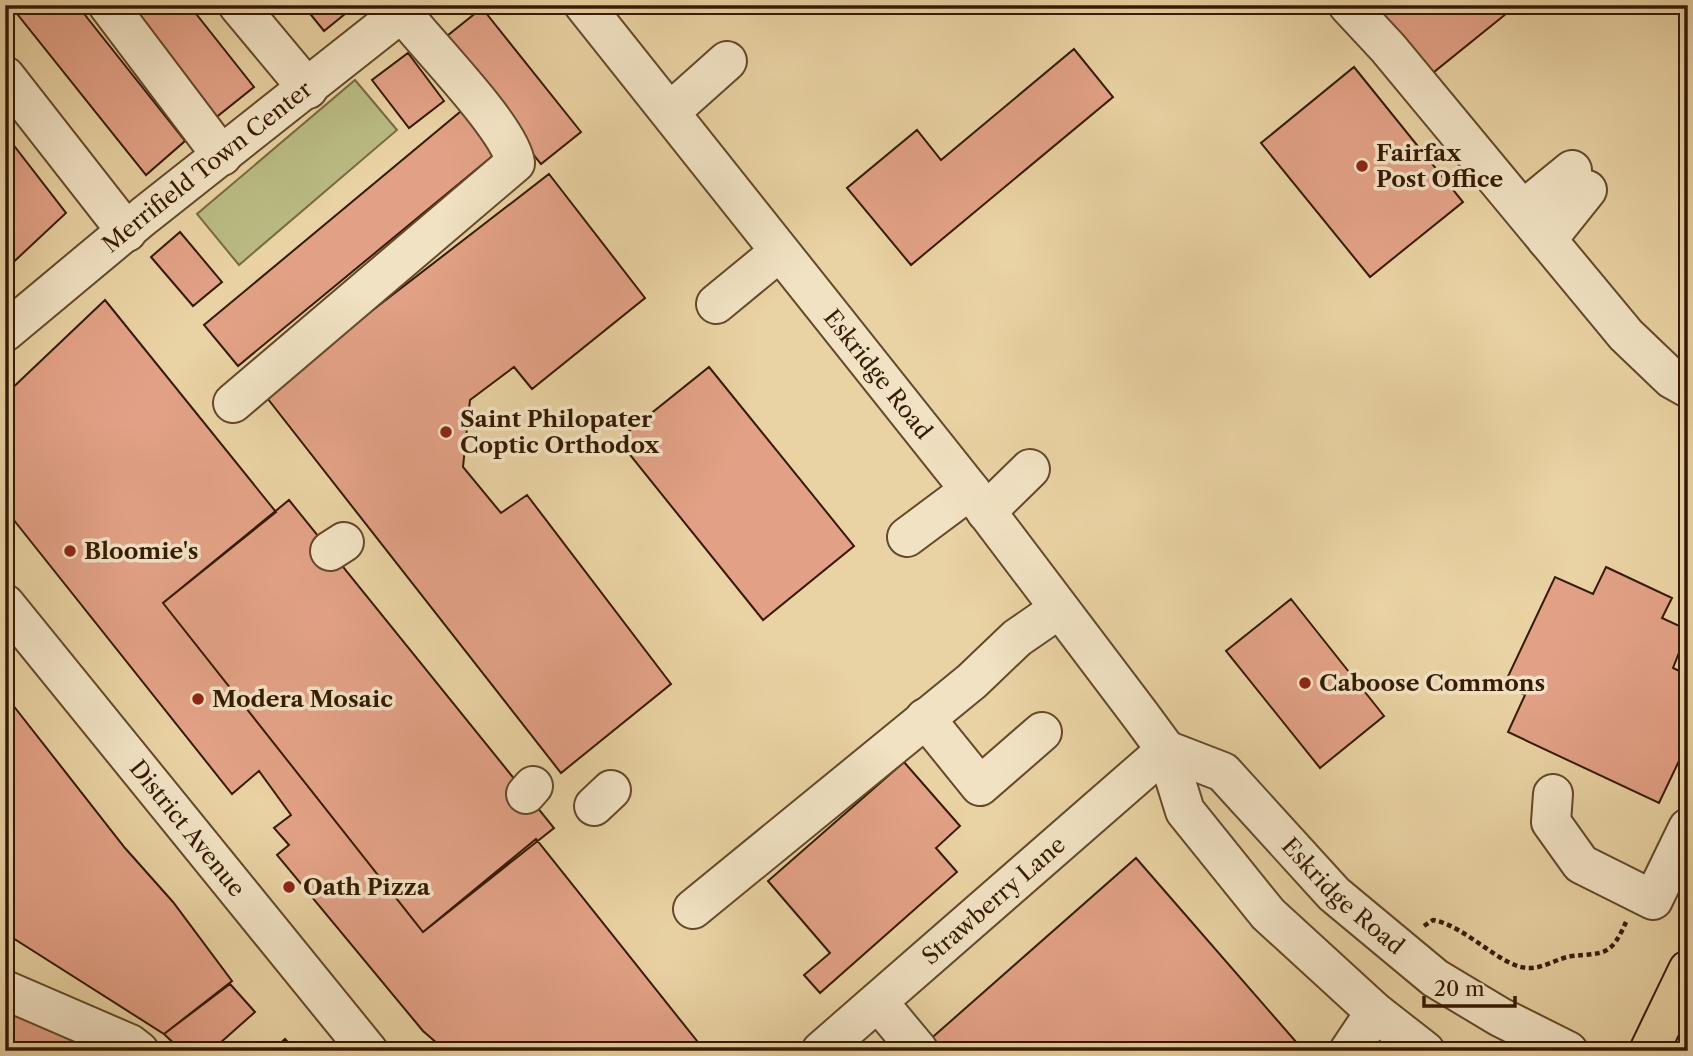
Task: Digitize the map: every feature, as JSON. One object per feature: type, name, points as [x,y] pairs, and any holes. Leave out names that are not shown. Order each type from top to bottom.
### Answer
[{"type":"main road","points":[[1649,1051],[1688,970]]},
{"type":"street","points":[[108,5],[222,156]]},
{"type":"street","points":[[238,5],[308,89]]},
{"type":"street","name":"Eskridge Road","points":[[584,5],[671,111],[778,253],[978,501],[1166,750],[1185,811],[1268,914],[1375,1012],[1425,1051]]},
{"type":"street","points":[[1348,5],[1388,48],[1626,335],[1672,379],[1688,388]]},
{"type":"street","points":[[233,403],[515,163],[510,149],[476,100],[403,8]]},
{"type":"street","name":"Merrifield Town Center","points":[[5,332],[308,89],[403,8]]},
{"type":"street","points":[[671,111],[727,61]]},
{"type":"street","points":[[5,76],[127,232]]},
{"type":"street","points":[[1523,210],[1580,180],[1547,240]]},
{"type":"street","points":[[716,304],[778,253]]},
{"type":"street","points":[[907,537],[978,501],[1030,469]]},
{"type":"street","name":"District Avenue","points":[[5,604],[324,1000],[369,1051]]},
{"type":"street","points":[[693,909],[972,681],[1017,638],[1059,609]]},
{"type":"street","points":[[925,718],[980,786],[1042,732]]},
{"type":"street","name":"Eskridge Road","points":[[1166,750],[1223,772],[1334,894],[1435,978],[1500,1017],[1569,1051]]},
{"type":"street","name":"Strawberry Lane","points":[[826,1049],[1166,750]]},
{"type":"street","points":[[1553,794],[1551,822],[1581,864],[1647,897],[1688,828]]},
{"type":"street","points":[[5,990],[130,1044],[139,1051]]},
{"type":"street","points":[[878,1002],[918,1050]]},
{"type":"street","points":[[1349,1051],[1375,1012]]},
{"type":"path","points":[[1424,927],[1433,920],[1442,921],[1484,944],[1514,966],[1530,968],[1568,957],[1598,956],[1613,946],[1647,897]]},
{"type":"green space","points":[[355,80],[397,130],[239,265],[197,214]]},
{"type":"building","points":[[10,5],[77,5],[185,141],[146,175]]},
{"type":"building","points":[[123,5],[189,5],[254,87],[214,119]]},
{"type":"building","points":[[303,5],[356,5],[324,31]]},
{"type":"building","points":[[1373,5],[1517,5],[1429,76]]},
{"type":"building","points":[[482,8],[581,132],[541,164],[442,40]]},
{"type":"building","points":[[1074,49],[1113,97],[911,265],[847,188],[917,130],[941,160]]},
{"type":"building","points":[[408,53],[444,101],[409,128],[372,80]]},
{"type":"building","points":[[1354,67],[1463,202],[1370,277],[1261,143]]},
{"type":"building","points":[[466,107],[501,149],[238,366],[204,325]]},
{"type":"building","points":[[5,134],[66,213],[5,270]]},
{"type":"building","points":[[549,174],[645,298],[532,389],[514,367],[470,400],[463,467],[501,513],[527,495],[671,684],[561,773],[264,394]]},
{"type":"building","points":[[180,232],[222,282],[193,306],[151,257]]},
{"type":"building","name":"Modera Mosaic","points":[[105,300],[276,512],[163,603],[423,932],[536,839],[705,1051],[446,1051],[423,1031],[277,855],[289,845],[274,828],[291,815],[259,771],[232,794],[5,509],[5,395]]},
{"type":"building","points":[[709,367],[854,546],[763,620],[618,440]]},
{"type":"building","points":[[289,500],[554,828],[423,932],[163,603]]},
{"type":"building","points":[[1606,567],[1672,598],[1662,618],[1688,630],[1673,668],[1688,675],[1688,742],[1659,803],[1508,732],[1525,695],[1504,685],[1555,577],[1593,594]]},
{"type":"building","name":"Caboose Commons","points":[[1291,599],[1384,716],[1320,768],[1226,651]]},
{"type":"building","points":[[5,695],[125,848],[173,902],[232,981],[164,1034],[5,933]]},
{"type":"building","points":[[904,762],[960,826],[936,848],[957,872],[820,993],[804,975],[830,953],[768,881]]},
{"type":"building","points":[[1136,858],[1304,1051],[916,1051],[918,1050]]},
{"type":"building","points":[[230,984],[255,1012],[211,1051],[182,1051],[164,1034]]},
{"type":"building","points":[[5,997],[124,1051],[5,1051]]},
{"type":"building","points":[[285,1039],[296,1051],[272,1051]]},
{"type":"place","name":"Fairfax Post Office","points":[[1362,166]]},
{"type":"place","name":"Saint Philopater Coptic Orthodox","points":[[446,432]]},
{"type":"place","name":"Bloomie's","points":[[70,551]]},
{"type":"place","name":"Caboose Commons","points":[[1305,683]]},
{"type":"place","name":"Modera Mosaic","points":[[198,699]]},
{"type":"place","name":"Oath Pizza","points":[[289,887]]}]
